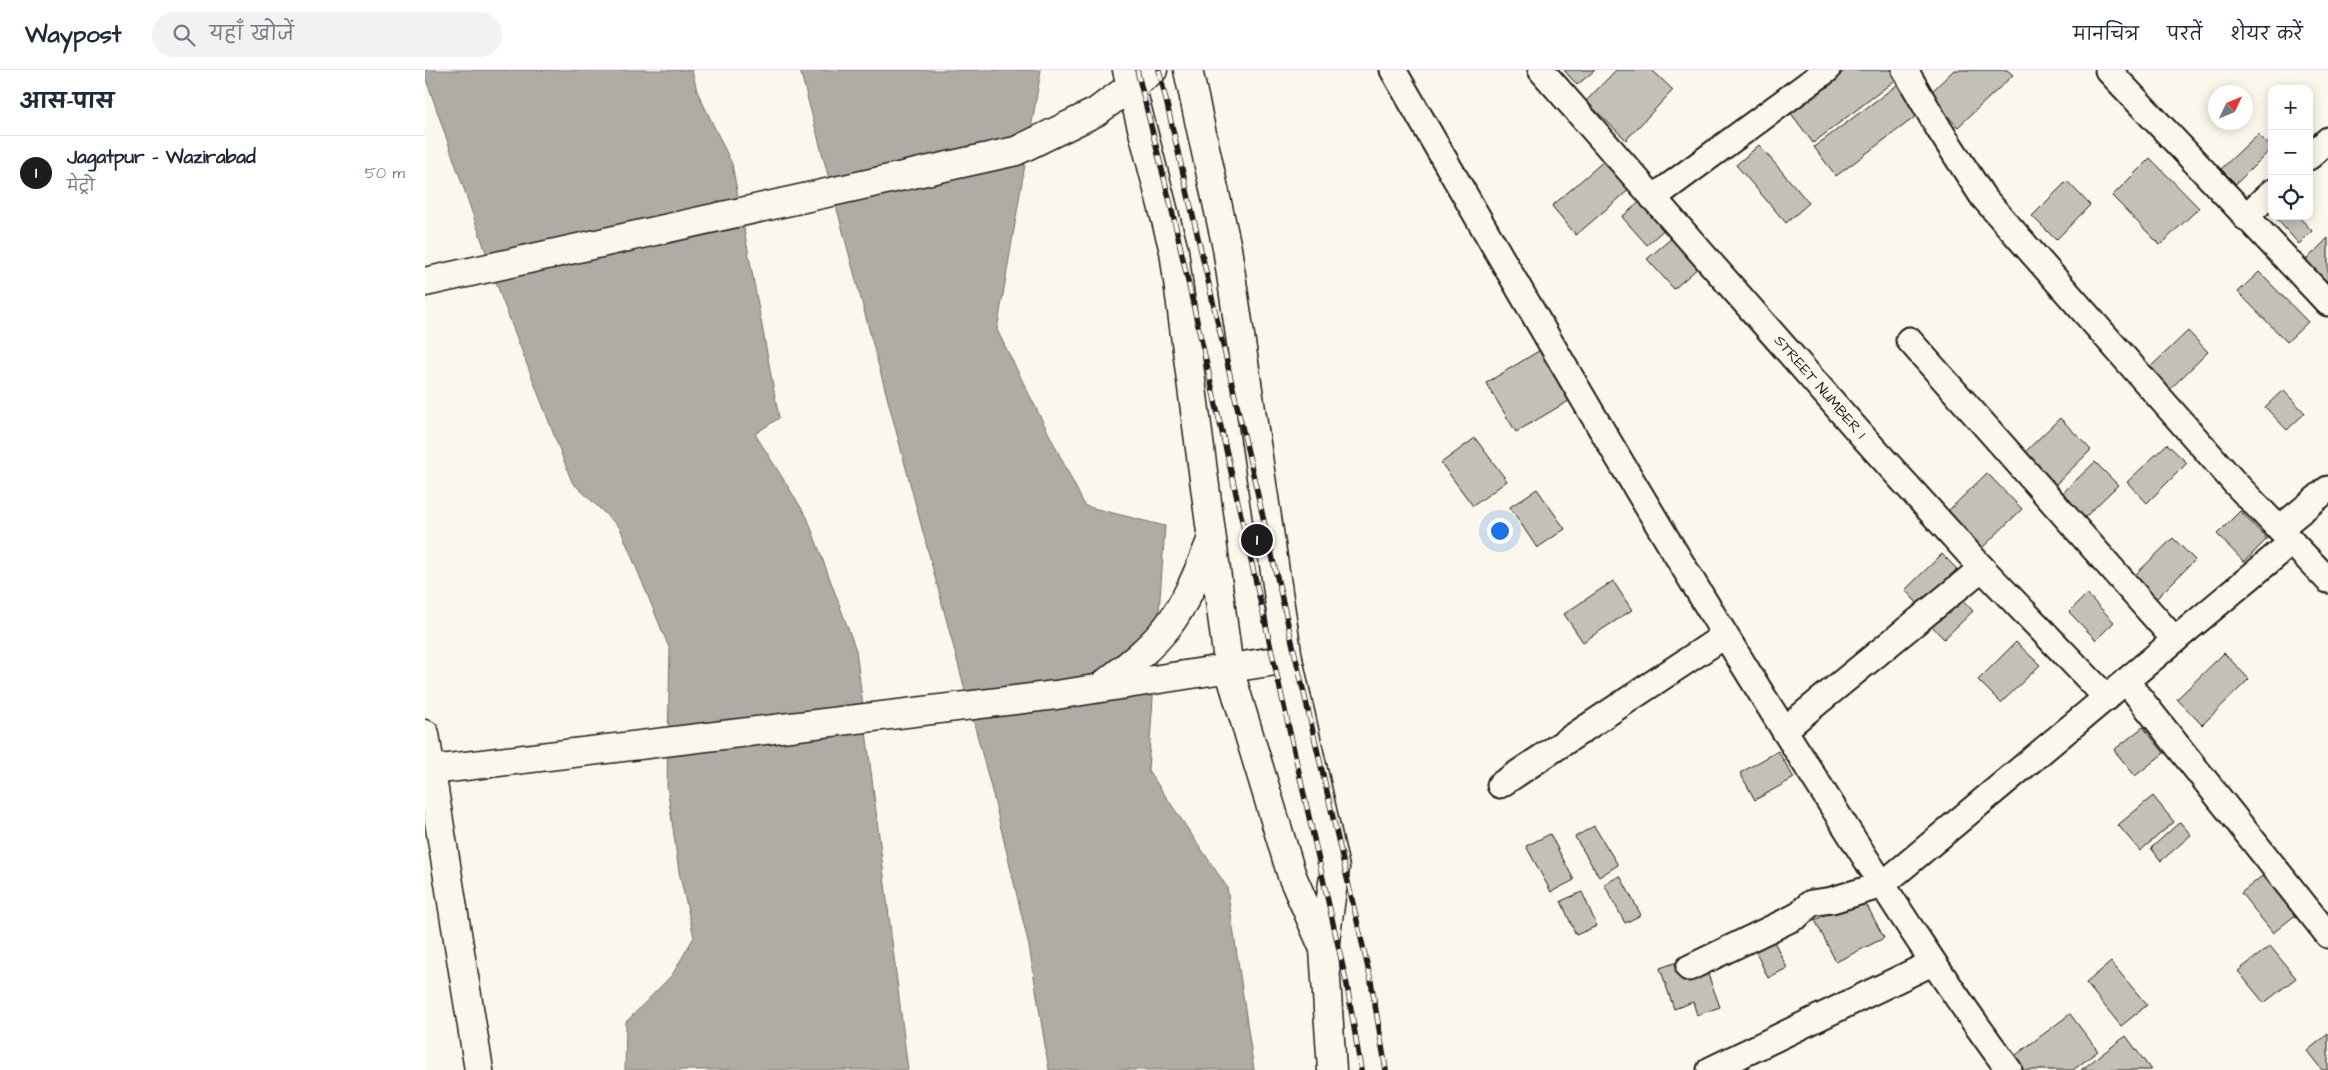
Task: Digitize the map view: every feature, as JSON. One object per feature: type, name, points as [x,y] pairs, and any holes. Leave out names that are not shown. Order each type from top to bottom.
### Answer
[{"type":"main road","points":[[427,281],[1016,151],[1096,112],[1129,78],[1153,70]]},
{"type":"main road","points":[[1188,70],[1227,248],[1288,659],[1335,868],[1324,949],[1332,1070]]},
{"type":"main road","points":[[1129,78],[1174,251],[1229,669],[1292,876],[1324,949]]},
{"type":"main road","points":[[1101,686],[1130,664],[1167,627],[1197,577],[1212,539]]},
{"type":"main road","points":[[432,770],[497,764],[1056,695],[1101,686],[1288,659]]},
{"type":"main road","points":[[425,734],[479,1070]]},
{"type":"street","points":[[1393,70],[1580,394],[1724,636],[1932,963],[2008,1070]]},
{"type":"street","name":"STREET NUMBER 1","points":[[1541,70],[1866,440],[1982,568],[2107,698]]},
{"type":"street","points":[[1653,198],[1827,70]]},
{"type":"street","points":[[1905,70],[1939,129],[1983,197],[2234,482],[2328,580]]},
{"type":"street","points":[[2108,70],[2328,303]]},
{"type":"street","points":[[2313,153],[2328,140]]},
{"type":"street","points":[[2245,217],[2268,196]]},
{"type":"street","points":[[1909,340],[2175,640]]},
{"type":"street","points":[[1689,968],[1797,916],[1811,903],[1832,900],[1883,885],[2175,640],[2285,535],[2328,488]]},
{"type":"street","points":[[1784,730],[1982,568]]},
{"type":"street","points":[[1500,785],[1724,636]]},
{"type":"street","points":[[2126,681],[2328,935]]},
{"type":"street","points":[[1710,1070],[1932,963]]},
{"type":"shaded area","points":[[425,70],[692,70],[697,91],[732,164],[779,418],[755,434],[807,517],[856,650],[908,1070],[625,1070],[626,1022],[672,975],[694,937],[679,872],[667,785],[670,650],[620,528],[572,482],[502,299],[425,76]]},
{"type":"shaded area","points":[[800,70],[1041,70],[997,330],[1085,506],[1165,526],[1148,770],[1227,887],[1254,1070],[1049,1070],[1029,946],[993,795]]},
{"type":"building","points":[[1564,70],[1595,70],[1577,85]]},
{"type":"building","points":[[1616,70],[1652,70],[1673,90],[1626,140],[1586,101]]},
{"type":"building","points":[[1846,70],[1892,70],[1898,78],[1813,143],[1790,112]]},
{"type":"building","points":[[1954,70],[2007,70],[2013,75],[1958,127],[1928,95]]},
{"type":"building","points":[[1901,82],[1923,111],[1836,176],[1814,147]]},
{"type":"building","points":[[2258,134],[2268,144],[2268,152],[2236,184],[2221,169]]},
{"type":"building","points":[[1759,145],[1809,203],[1786,223],[1736,165]]},
{"type":"building","points":[[2150,158],[2199,208],[2160,245],[2112,196]]},
{"type":"building","points":[[1605,160],[1630,189],[1576,235],[1552,206]]},
{"type":"building","points":[[2067,181],[2090,205],[2056,240],[2032,216]]},
{"type":"building","points":[[1645,197],[1669,225],[1647,245],[1622,217]]},
{"type":"building","points":[[2278,220],[2302,220],[2312,231],[2299,244]]},
{"type":"building","points":[[1673,237],[1699,267],[1674,289],[1647,259]]},
{"type":"building","points":[[2328,238],[2328,290],[2302,264]]},
{"type":"building","points":[[2259,272],[2308,322],[2287,342],[2238,292]]},
{"type":"building","points":[[2188,331],[2208,352],[2165,394],[2144,373]]},
{"type":"building","points":[[1542,349],[1572,399],[1516,432],[1486,383]]},
{"type":"building","points":[[2283,390],[2305,413],[2287,430],[2265,407]]},
{"type":"building","points":[[2060,418],[2091,450],[2050,490],[2019,458]]},
{"type":"building","points":[[1475,438],[1507,481],[1473,506],[1441,463]]},
{"type":"building","points":[[2167,444],[2187,463],[2147,503],[2127,482]]},
{"type":"building","points":[[2095,462],[2118,485],[2077,525],[2054,501]]},
{"type":"building","points":[[1987,473],[2022,509],[1978,552],[1943,516]]},
{"type":"building","points":[[1537,489],[1565,529],[1537,548],[1510,507]]},
{"type":"building","points":[[2240,511],[2267,539],[2244,562],[2217,534]]},
{"type":"building","points":[[2173,538],[2195,560],[2152,603],[2130,580]]},
{"type":"building","points":[[1942,554],[1957,569],[1919,605],[1905,590]]},
{"type":"building","points":[[1613,581],[1632,610],[1583,642],[1564,614]]},
{"type":"building","points":[[2087,594],[2114,622],[2096,640],[2069,612]]},
{"type":"building","points":[[1958,595],[1973,611],[1944,639],[1929,623]]},
{"type":"building","points":[[2016,642],[2040,665],[2001,703],[1978,680]]},
{"type":"building","points":[[2224,653],[2249,679],[2202,725],[2177,699]]},
{"type":"building","points":[[2143,727],[2164,753],[2135,776],[2114,750]]},
{"type":"building","points":[[1778,751],[1794,778],[1755,800],[1740,773]]},
{"type":"building","points":[[2153,796],[2174,822],[2140,851],[2118,825]]},
{"type":"building","points":[[2180,822],[2191,835],[2161,861],[2151,848]]},
{"type":"building","points":[[1594,826],[1618,865],[1599,877],[1575,837]]},
{"type":"building","points":[[1550,834],[1574,880],[1551,892],[1526,846]]},
{"type":"building","points":[[2266,873],[2298,913],[2273,933],[2241,893]]},
{"type":"building","points":[[1620,876],[1641,915],[1625,923],[1604,884]]},
{"type":"building","points":[[1582,892],[1597,926],[1576,935],[1561,901]]},
{"type":"building","points":[[1862,896],[1884,938],[1836,962],[1815,920]]},
{"type":"building","points":[[1771,935],[1787,968],[1768,978],[1752,944]]},
{"type":"building","points":[[2270,946],[2296,978],[2264,1003],[2238,971]]},
{"type":"building","points":[[1683,960],[1706,969],[1720,1007],[1697,1015],[1693,1002],[1674,1009],[1660,968]]},
{"type":"building","points":[[2111,962],[2147,1005],[2121,1026],[2086,983]]},
{"type":"building","points":[[2070,1014],[2098,1051],[2073,1070],[2021,1070],[2012,1058]]},
{"type":"building","points":[[2328,1034],[2328,1070],[2322,1070],[2307,1051]]},
{"type":"building","points":[[2126,1036],[2151,1070],[2081,1070]]},
{"type":"railway","points":[[1137,70],[1171,206],[1347,985],[1361,1070]]},
{"type":"railway","points":[[1159,70],[1371,981],[1386,1070]]},
{"type":"place","name":"Jagatpur - Wazirabad","points":[[1257,540]]}]
